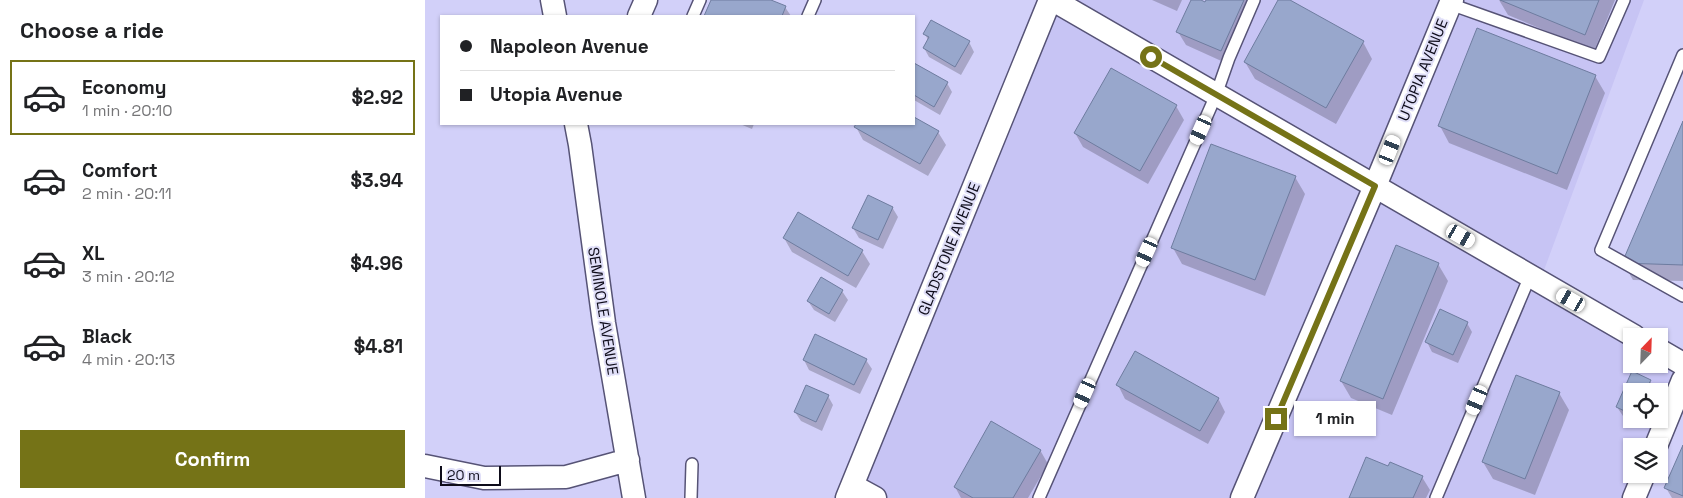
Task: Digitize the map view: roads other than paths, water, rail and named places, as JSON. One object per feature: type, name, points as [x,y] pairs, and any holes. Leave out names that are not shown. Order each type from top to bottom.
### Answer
[{"type":"street","points":[[551,0],[555,15]]},
{"type":"street","points":[[639,15],[646,0]]},
{"type":"street","points":[[1052,0],[1623,330]]},
{"type":"street","name":"GLADSTONE AVENUE","points":[[850,492],[1052,0]]},
{"type":"street","name":"UTOPIA AVENUE","points":[[1242,498],[1451,2]]},
{"type":"street","points":[[578,134],[589,125]]},
{"type":"street","name":"SEMINOLE AVENUE","points":[[578,134],[604,322],[633,498]]},
{"type":"street","points":[[1668,355],[1683,364]]},
{"type":"street","points":[[1659,438],[1683,380]]},
{"type":"street","points":[[425,466],[484,478],[566,477],[628,460]]},
{"type":"street","points":[[1634,498],[1640,483]]},
{"type":"street","points":[[850,492],[875,498]]},
{"type":"lane","points":[[693,15],[699,0]]},
{"type":"lane","points":[[808,15],[815,0]]},
{"type":"lane","points":[[1039,498],[1217,95],[1229,58],[1255,0]]},
{"type":"lane","points":[[1451,2],[1599,57],[1624,0]]},
{"type":"lane","points":[[1683,55],[1601,250],[1683,296]]},
{"type":"lane","points":[[1436,498],[1530,276]]},
{"type":"lane","points":[[691,464],[691,498]]}]
